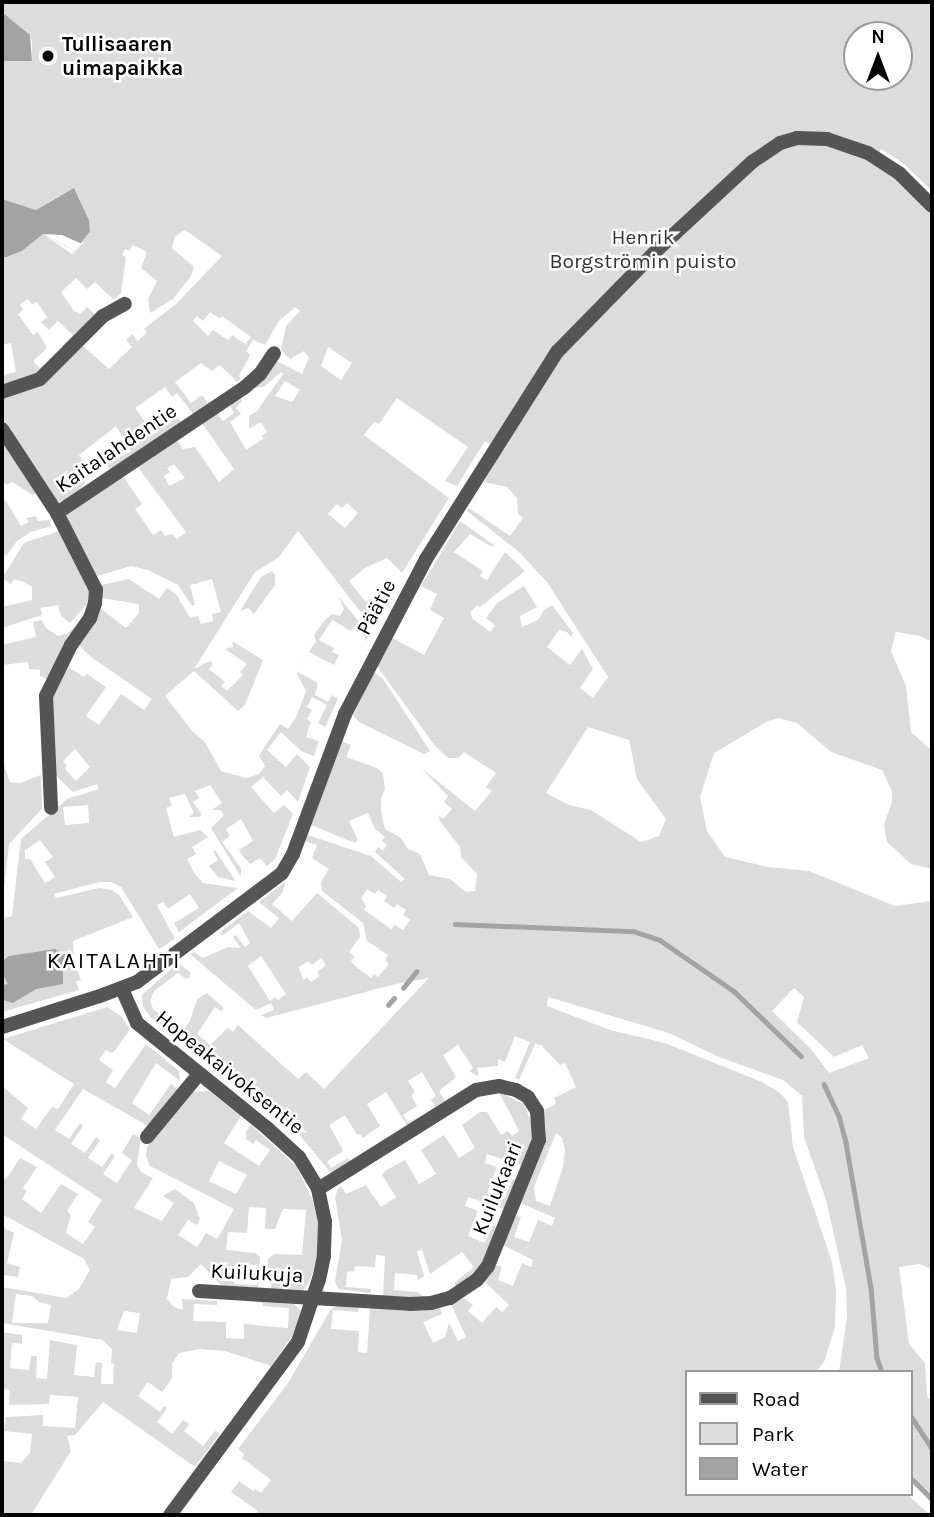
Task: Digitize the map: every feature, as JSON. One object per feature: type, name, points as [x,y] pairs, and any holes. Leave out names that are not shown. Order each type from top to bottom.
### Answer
[{"type":"street","name":"Päätie","points":[[2,1027],[122,989],[169,959],[282,873],[293,854],[345,714],[383,638],[426,559],[543,372],[592,314],[769,150],[780,143],[812,137],[853,147],[892,168],[932,206]]},
{"type":"street","points":[[2,392],[40,379],[103,316],[125,304]]},
{"type":"street","name":"Kaitalahdentie","points":[[2,429],[57,513],[245,387],[260,374],[274,353]]},
{"type":"street","points":[[51,808],[46,696],[71,645],[89,618],[96,597],[94,586],[57,513]]},
{"type":"street","name":"Hopeakaivoksentie","points":[[122,989],[137,1023],[290,1147],[307,1167],[318,1189],[326,1238],[314,1297],[298,1342],[170,1515]]},
{"type":"street","points":[[147,1137],[199,1074]]},
{"type":"street","name":"Kuilukaari","points":[[314,1297],[431,1303],[450,1298],[477,1280],[488,1266],[538,1140],[537,1111],[528,1097],[516,1090],[499,1086],[476,1090],[318,1189]]},
{"type":"street","name":"Kuilukuja","points":[[199,1291],[314,1297]]},
{"type":"green space","name":"Henrik Borgströmin puisto","points":[[2,2],[932,2],[932,191],[903,163],[881,149],[875,161],[896,177],[932,215],[932,642],[920,636],[896,632],[891,651],[906,686],[911,732],[932,751],[932,869],[911,864],[887,842],[884,824],[892,802],[892,791],[882,770],[831,752],[797,723],[779,718],[768,721],[714,753],[700,797],[707,831],[725,857],[768,867],[809,871],[895,906],[932,901],[932,1269],[919,1264],[899,1267],[909,1344],[925,1363],[927,1396],[932,1402],[932,1503],[913,1484],[913,1370],[839,1370],[847,1317],[846,1288],[826,1200],[804,1137],[802,1096],[783,1080],[719,1057],[669,1033],[548,997],[547,1006],[610,1030],[665,1043],[762,1082],[780,1093],[788,1102],[793,1147],[832,1262],[836,1291],[835,1327],[824,1362],[818,1370],[685,1370],[685,1496],[909,1496],[930,1515],[256,1515],[258,1511],[231,1492],[239,1481],[261,1493],[271,1480],[242,1458],[244,1454],[238,1449],[288,1383],[331,1309],[337,1306],[359,1307],[358,1312],[333,1310],[331,1329],[359,1331],[358,1352],[367,1353],[370,1308],[440,1307],[442,1314],[423,1322],[433,1343],[445,1337],[449,1323],[458,1341],[466,1337],[451,1304],[464,1298],[473,1305],[468,1311],[482,1323],[496,1307],[502,1312],[509,1305],[484,1281],[496,1265],[502,1267],[498,1280],[513,1286],[522,1263],[531,1267],[533,1260],[503,1245],[516,1216],[521,1217],[514,1237],[529,1242],[538,1220],[552,1226],[555,1218],[521,1203],[544,1144],[546,1127],[542,1111],[556,1104],[554,1098],[576,1087],[565,1063],[560,1065],[541,1045],[535,1044],[519,1080],[515,1078],[530,1042],[515,1036],[505,1062],[498,1059],[498,1066],[477,1068],[479,1077],[469,1071],[473,1068],[458,1045],[443,1055],[456,1077],[439,1091],[445,1101],[435,1107],[431,1100],[436,1096],[422,1072],[408,1081],[415,1092],[411,1095],[417,1106],[403,1115],[408,1122],[417,1118],[407,1125],[386,1092],[367,1104],[380,1126],[363,1138],[360,1134],[357,1135],[345,1115],[329,1125],[342,1148],[342,1152],[327,1161],[331,1168],[348,1158],[351,1161],[331,1173],[298,1133],[150,1017],[143,1007],[142,995],[178,963],[190,972],[190,977],[186,979],[178,973],[154,991],[150,1001],[153,1009],[182,1031],[190,1021],[197,999],[207,993],[224,1008],[221,1011],[215,1007],[197,1034],[210,1045],[228,1028],[233,1032],[238,1025],[298,1079],[306,1072],[324,1089],[429,978],[266,1018],[261,1015],[274,1010],[271,1003],[256,1010],[190,954],[194,952],[203,958],[228,947],[241,948],[233,937],[236,935],[245,947],[250,943],[239,923],[222,936],[220,932],[248,911],[271,928],[279,918],[259,902],[286,881],[282,893],[272,904],[292,921],[317,893],[359,928],[360,937],[349,952],[355,957],[351,961],[354,965],[371,978],[374,974],[378,977],[389,964],[385,960],[388,955],[367,941],[363,923],[322,891],[321,882],[329,869],[312,858],[317,845],[305,841],[308,835],[371,856],[401,882],[405,879],[375,852],[378,847],[383,851],[387,845],[382,841],[385,837],[375,829],[368,813],[349,821],[358,840],[355,843],[311,825],[342,741],[351,745],[346,757],[377,768],[383,774],[385,789],[381,798],[381,812],[385,829],[401,838],[408,849],[420,854],[429,875],[450,879],[466,892],[475,891],[477,874],[461,857],[460,847],[438,815],[443,819],[452,809],[444,802],[448,796],[421,768],[475,811],[492,791],[486,787],[496,773],[464,752],[458,758],[448,758],[435,746],[377,666],[392,638],[424,655],[444,618],[430,610],[437,594],[421,586],[460,521],[494,545],[492,547],[470,534],[454,552],[483,571],[480,576],[487,580],[505,552],[525,571],[480,607],[477,605],[471,612],[472,618],[490,632],[495,625],[486,618],[497,603],[524,586],[537,607],[520,616],[522,627],[538,620],[544,610],[552,605],[573,633],[571,637],[567,632],[559,630],[547,647],[570,665],[582,649],[593,669],[580,688],[593,698],[608,677],[547,582],[519,552],[467,511],[469,508],[510,536],[523,518],[518,514],[517,498],[507,487],[484,482],[501,452],[485,441],[457,486],[445,481],[468,447],[397,398],[379,424],[374,422],[364,435],[449,498],[402,573],[387,558],[365,568],[349,581],[366,602],[383,590],[391,594],[377,621],[371,621],[359,610],[298,531],[279,557],[255,572],[194,669],[210,661],[213,664],[209,669],[225,682],[221,686],[227,691],[243,675],[240,672],[247,664],[225,649],[233,647],[232,641],[263,660],[245,705],[238,711],[194,671],[165,696],[192,731],[205,742],[221,771],[246,778],[259,774],[265,766],[259,756],[280,724],[288,729],[296,717],[306,691],[298,672],[318,683],[315,695],[328,702],[332,695],[338,699],[325,727],[318,723],[327,705],[312,697],[307,707],[312,710],[307,719],[311,722],[306,737],[319,741],[314,756],[301,751],[281,732],[267,750],[286,767],[297,754],[310,767],[298,802],[287,790],[281,796],[263,777],[251,787],[274,813],[284,805],[293,814],[275,859],[267,866],[260,858],[250,864],[241,854],[239,850],[253,841],[241,819],[226,829],[230,836],[222,842],[241,868],[241,877],[211,828],[224,815],[220,810],[212,810],[222,803],[210,785],[195,791],[199,798],[193,802],[202,815],[198,817],[189,817],[194,813],[185,794],[169,798],[172,805],[166,808],[174,837],[200,830],[208,837],[192,847],[196,854],[187,859],[195,874],[203,883],[238,888],[179,932],[174,923],[199,908],[190,894],[168,909],[163,902],[157,905],[175,939],[159,949],[121,887],[111,882],[99,882],[54,894],[56,898],[99,888],[112,890],[119,895],[133,917],[73,941],[74,960],[81,980],[76,982],[79,990],[2,1012],[2,919],[12,916],[21,839],[67,799],[99,789],[97,784],[73,792],[52,772],[49,702],[67,666],[84,677],[87,674],[106,687],[86,716],[99,725],[121,694],[144,710],[152,699],[91,657],[79,645],[100,608],[126,628],[139,613],[139,604],[102,598],[102,585],[129,579],[159,599],[167,588],[176,594],[190,618],[198,616],[201,624],[213,621],[212,614],[221,612],[212,579],[190,585],[195,605],[192,606],[178,585],[148,570],[131,566],[97,576],[66,519],[68,512],[123,476],[142,504],[135,509],[153,535],[161,530],[165,536],[172,534],[177,539],[186,532],[137,466],[177,440],[183,449],[195,447],[219,482],[234,469],[202,423],[216,413],[223,421],[234,413],[229,404],[240,397],[242,401],[236,408],[241,414],[230,422],[246,450],[263,439],[262,436],[267,432],[261,422],[249,429],[249,416],[257,411],[283,374],[281,372],[264,387],[252,388],[277,361],[302,374],[309,358],[304,351],[290,359],[281,350],[286,326],[300,311],[295,307],[279,321],[265,345],[253,340],[246,351],[250,355],[239,376],[241,379],[237,382],[220,365],[212,371],[201,363],[175,382],[191,403],[202,395],[208,403],[193,414],[177,393],[172,397],[165,387],[135,408],[150,429],[174,412],[181,422],[111,471],[106,464],[131,451],[116,426],[79,455],[90,473],[77,495],[59,502],[54,499],[2,418],[2,397],[51,377],[83,346],[109,369],[132,347],[126,340],[132,334],[138,341],[147,332],[144,329],[176,304],[222,256],[185,230],[175,236],[172,248],[194,267],[191,276],[173,299],[150,313],[148,299],[157,281],[141,268],[147,252],[133,245],[129,251],[125,249],[122,255],[126,257],[121,293],[114,300],[95,282],[87,289],[76,278],[61,292],[74,311],[80,314],[87,307],[97,316],[64,348],[62,346],[73,335],[58,321],[49,330],[41,322],[47,317],[37,302],[32,304],[28,299],[20,304],[23,310],[18,314],[33,335],[38,332],[47,348],[33,361],[40,368],[56,356],[38,374],[2,385],[2,372],[3,375],[16,372],[11,343],[2,345],[2,260],[22,251],[43,234],[72,254],[82,244],[89,220],[78,196],[59,196],[36,210],[2,199],[2,61],[32,61],[30,35],[2,12]],"holes":[[[210,312],[220,319],[222,316],[251,337],[245,344],[232,335],[228,340],[213,330],[208,336],[193,321],[197,316],[203,321]],[[328,347],[352,363],[341,380],[321,366]],[[285,381],[300,390],[292,402],[275,396]],[[174,464],[185,478],[169,486],[164,476],[170,472],[167,468]],[[347,503],[358,513],[345,528],[328,514],[337,504],[342,508]],[[588,727],[629,740],[637,779],[666,819],[659,836],[641,842],[591,810],[569,805],[546,793]],[[75,749],[90,767],[76,781],[65,769],[67,766],[63,761]],[[88,805],[89,823],[65,825],[63,807]],[[40,840],[53,857],[45,862],[55,877],[45,883],[30,859],[25,859],[25,850]],[[367,889],[375,894],[378,890],[387,896],[384,901],[394,908],[397,904],[406,910],[403,915],[410,920],[403,930],[395,925],[391,929],[364,910],[366,906],[361,898]],[[261,956],[286,994],[278,1000],[275,997],[270,1001],[248,966]],[[321,958],[326,965],[317,972],[320,976],[311,982],[307,978],[303,980],[299,967],[308,961],[312,965]],[[794,988],[804,997],[797,1022],[834,1057],[862,1045],[869,1058],[829,1073],[811,1049],[772,1011]],[[556,1133],[562,1138],[565,1150],[563,1167],[550,1206],[536,1201],[534,1187]]]},
{"type":"green space","points":[[2,441],[38,492],[33,495],[12,482],[7,485],[2,481]]},
{"type":"green space","points":[[2,501],[6,501],[21,526],[29,522],[26,518],[36,516],[38,521],[49,520],[51,526],[31,532],[17,541],[6,556],[2,551]]},
{"type":"green space","points":[[59,531],[89,583],[91,600],[70,623],[61,616],[58,605],[41,608],[42,615],[2,628],[2,607],[32,600],[32,587],[14,579],[11,584],[2,578],[24,543]]},
{"type":"green space","points":[[272,571],[275,585],[254,614],[248,608],[240,611],[261,577]]},
{"type":"green space","points":[[338,596],[368,633],[367,642],[362,631],[354,626],[351,631],[332,620],[319,640],[334,648],[332,652],[339,655],[334,665],[309,652],[316,642],[314,635],[324,621],[332,614],[340,616],[344,609]]},
{"type":"green space","points":[[42,620],[46,628],[58,636],[68,633],[81,621],[47,679],[40,676],[40,670],[29,669],[28,662],[2,665],[2,645],[36,637],[33,622]]},
{"type":"green space","points":[[374,672],[383,679],[430,751],[424,754],[359,722],[353,715]]},
{"type":"green space","points":[[2,759],[10,782],[20,783],[41,775],[42,809],[9,844],[2,906]]},
{"type":"green space","points":[[215,850],[235,881],[218,877],[209,866],[218,860],[213,851]]},
{"type":"green space","points":[[107,1007],[122,1017],[130,1029],[112,1053],[106,1050],[99,1060],[113,1070],[106,1082],[115,1088],[146,1044],[179,1071],[180,1081],[156,1063],[132,1103],[149,1115],[171,1084],[179,1091],[150,1127],[83,1089],[55,1130],[69,1139],[80,1123],[83,1126],[71,1144],[85,1153],[96,1137],[100,1140],[88,1158],[102,1167],[112,1153],[115,1156],[103,1174],[117,1183],[132,1160],[122,1153],[133,1134],[141,1138],[137,1165],[141,1172],[153,1178],[134,1208],[162,1221],[174,1203],[163,1196],[175,1189],[194,1203],[200,1219],[197,1225],[188,1220],[178,1235],[197,1247],[206,1233],[217,1239],[234,1209],[150,1166],[146,1156],[147,1147],[192,1092],[209,1091],[241,1116],[224,1143],[259,1166],[270,1150],[256,1140],[253,1144],[246,1139],[246,1132],[251,1125],[296,1166],[313,1201],[318,1224],[317,1257],[310,1281],[303,1290],[271,1289],[272,1280],[267,1272],[268,1259],[274,1254],[302,1255],[306,1210],[283,1209],[275,1229],[265,1229],[266,1208],[249,1207],[247,1233],[228,1232],[226,1250],[256,1253],[260,1257],[258,1289],[222,1286],[201,1264],[188,1277],[171,1279],[167,1299],[174,1307],[183,1310],[182,1299],[217,1301],[217,1305],[194,1304],[193,1321],[226,1322],[226,1338],[244,1339],[244,1324],[288,1328],[289,1308],[263,1306],[263,1303],[246,1301],[294,1304],[301,1311],[295,1332],[271,1366],[225,1351],[200,1349],[179,1353],[172,1364],[172,1378],[162,1392],[148,1382],[138,1396],[160,1412],[164,1406],[167,1408],[157,1422],[172,1434],[183,1420],[189,1424],[184,1431],[203,1446],[215,1431],[220,1434],[195,1467],[103,1402],[75,1435],[67,1436],[71,1451],[31,1515],[2,1515],[2,1461],[21,1463],[30,1453],[32,1434],[4,1431],[6,1417],[43,1415],[43,1426],[75,1428],[78,1397],[50,1395],[49,1404],[9,1405],[10,1390],[2,1389],[2,1332],[22,1335],[22,1344],[12,1343],[10,1368],[29,1370],[31,1356],[37,1356],[36,1378],[47,1379],[50,1340],[77,1345],[74,1375],[94,1377],[96,1362],[102,1363],[101,1384],[113,1384],[114,1364],[111,1363],[112,1349],[102,1340],[2,1323],[2,1287],[66,1298],[79,1289],[90,1270],[84,1259],[2,1214],[2,1177],[6,1179],[20,1158],[37,1167],[23,1188],[27,1191],[22,1199],[41,1213],[61,1184],[78,1194],[67,1211],[71,1215],[66,1233],[83,1244],[95,1227],[88,1222],[102,1200],[2,1134],[2,1086],[28,1108],[21,1119],[36,1129],[52,1107],[58,1109],[74,1084],[3,1039]],"holes":[[[219,1161],[247,1175],[236,1194],[209,1181]],[[235,1264],[258,1265],[257,1285],[234,1284]],[[16,1294],[32,1296],[39,1302],[51,1305],[48,1323],[12,1323]],[[124,1311],[140,1313],[137,1333],[117,1330]]]},
{"type":"green space","points":[[499,1092],[524,1104],[535,1132],[523,1166],[487,1154],[485,1163],[497,1167],[487,1193],[504,1199],[513,1179],[517,1180],[505,1209],[468,1197],[465,1206],[478,1211],[468,1236],[485,1243],[493,1225],[498,1227],[484,1261],[470,1278],[457,1287],[454,1283],[474,1267],[462,1252],[430,1274],[422,1250],[417,1251],[424,1276],[418,1280],[417,1275],[395,1273],[394,1290],[417,1292],[426,1298],[383,1296],[385,1256],[376,1255],[375,1267],[355,1266],[354,1271],[347,1272],[346,1287],[371,1289],[371,1293],[338,1289],[335,1281],[342,1240],[335,1197],[338,1189],[341,1186],[346,1194],[366,1185],[381,1207],[396,1197],[382,1175],[385,1171],[405,1160],[419,1184],[436,1174],[421,1150],[444,1135],[459,1158],[475,1148],[462,1125],[480,1112],[487,1112],[501,1135],[508,1131],[512,1136],[519,1131]]},
{"type":"green space","points":[[2,1227],[14,1233],[7,1263],[20,1267],[18,1277],[2,1275]]},
{"type":"water","points":[[2,12],[30,35],[32,61],[2,61]]},
{"type":"water","points":[[74,188],[89,220],[90,231],[75,251],[43,234],[22,251],[2,259],[2,199],[36,210]]},
{"type":"water","points":[[55,949],[66,955],[69,962],[63,970],[63,984],[36,989],[13,1003],[2,1000],[2,985],[8,984],[2,973],[2,961],[9,956]]},
{"type":"pier","points":[[43,234],[62,235],[82,244],[75,251]]},
{"type":"waterway","points":[[455,924],[633,931],[660,940],[735,992],[801,1056]]},
{"type":"waterway","points":[[403,988],[416,972]]},
{"type":"waterway","points":[[388,1005],[394,998]]},
{"type":"waterway","points":[[824,1084],[839,1116],[846,1143],[871,1287],[877,1358],[881,1370]]},
{"type":"waterway","points":[[913,1419],[932,1448]]},
{"type":"waterway","points":[[913,1480],[932,1499]]},
{"type":"place","name":"Tullisaaren uimapaikka","points":[[48,56]]},
{"type":"district","name":"KAITALAHTI","points":[[114,961]]}]
